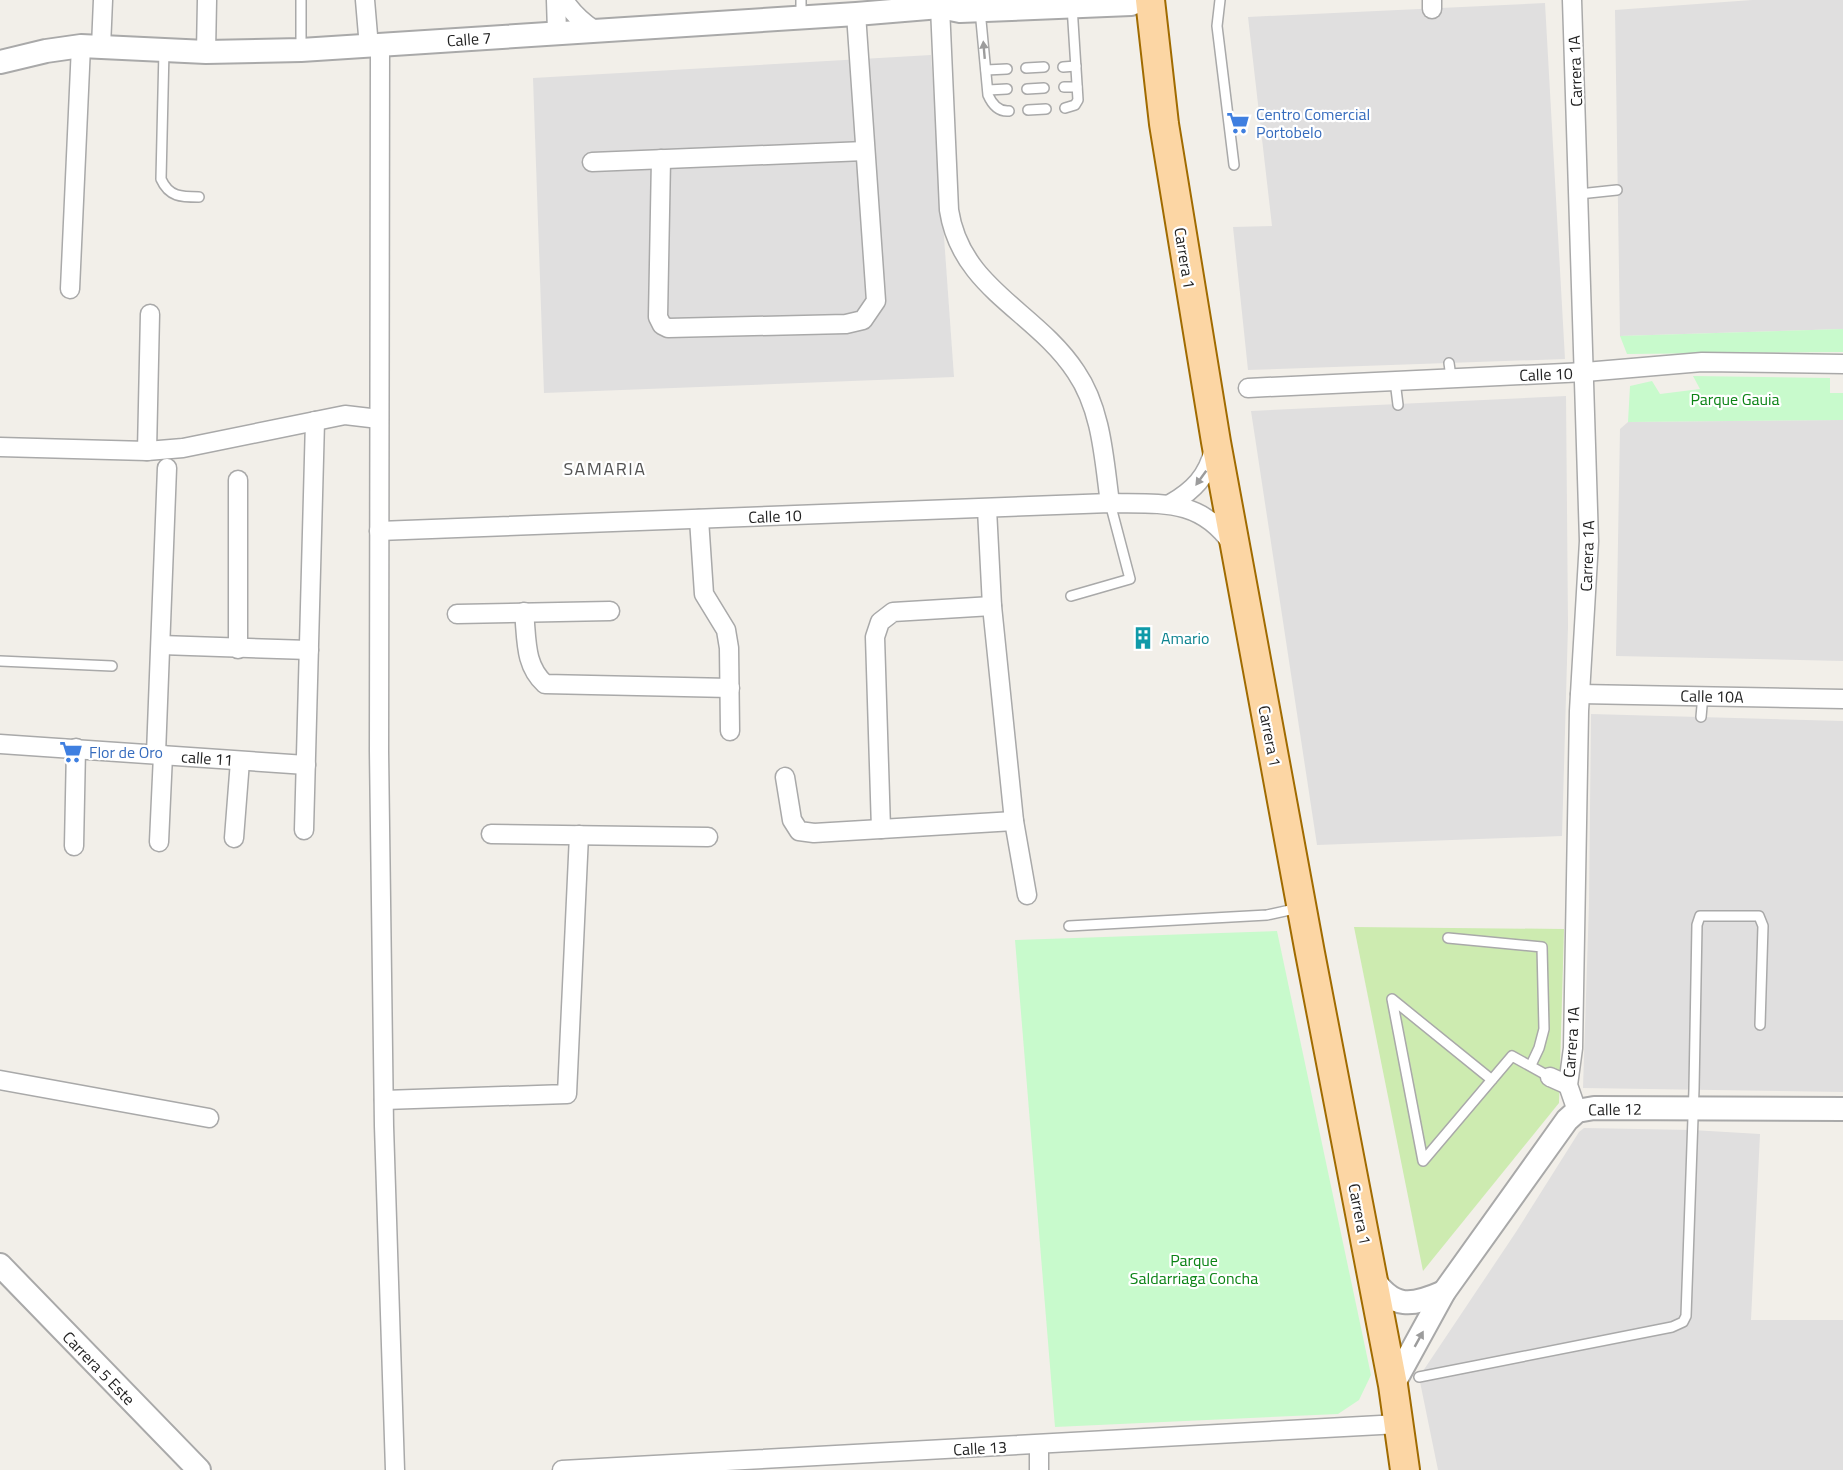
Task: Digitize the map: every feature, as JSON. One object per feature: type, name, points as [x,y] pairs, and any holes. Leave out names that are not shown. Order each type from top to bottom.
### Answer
[{"type":"main road","name":"Carrera 1","points":[[1150,0],[1166,135],[1234,548],[1372,1276],[1406,1381],[1399,1424],[1405,1470]]},
{"type":"street","points":[[70,289],[91,46],[103,0]]},
{"type":"street","points":[[206,52],[207,0]]},
{"type":"street","points":[[365,0],[374,46],[384,1100],[395,1470]]},
{"type":"street","points":[[556,0],[557,32]]},
{"type":"street","points":[[564,0],[570,10],[594,30]]},
{"type":"street","name":"Calle 7","points":[[0,62],[46,51],[91,46],[206,52],[301,50],[594,30],[801,9],[856,14],[902,5],[946,3],[960,11],[1131,4],[1142,0]]},
{"type":"street","name":"Carrera 1A","points":[[1572,0],[1589,541],[1575,706],[1573,1048],[1568,1085],[1577,1111]]},
{"type":"street","points":[[946,3],[949,210],[957,242],[975,271],[1050,341],[1078,374],[1095,414],[1110,503]]},
{"type":"street","points":[[661,159],[658,317],[662,325],[668,328],[846,324],[863,320],[876,302],[856,14]]},
{"type":"street","points":[[592,162],[865,151]]},
{"type":"street","points":[[147,451],[150,314]]},
{"type":"street","name":"Calle 10","points":[[1248,388],[1395,381],[1450,370],[1585,372],[1702,362],[1843,364]]},
{"type":"street","points":[[0,447],[147,451],[183,448],[345,415],[379,419]]},
{"type":"street","points":[[304,830],[315,421]]},
{"type":"street","points":[[1170,504],[1188,494],[1202,479],[1211,461],[1216,442]]},
{"type":"street","points":[[159,842],[161,645],[167,468]]},
{"type":"street","points":[[238,480],[238,649]]},
{"type":"street","name":"Calle 10","points":[[379,531],[1110,503],[1170,504],[1186,507],[1214,523],[1234,548]]},
{"type":"street","points":[[987,509],[992,606],[1014,821],[1027,895]]},
{"type":"street","points":[[699,519],[704,594],[726,630],[729,648],[730,730]]},
{"type":"street","points":[[881,829],[875,637],[880,621],[893,612],[992,606]]},
{"type":"street","points":[[457,614],[610,610]]},
{"type":"street","points":[[524,612],[529,660],[535,675],[545,684],[730,688]]},
{"type":"street","points":[[161,645],[309,650]]},
{"type":"street","name":"Calle 10A","points":[[1575,706],[1703,695],[1843,699]]},
{"type":"street","name":"calle 11","points":[[0,744],[306,765]]},
{"type":"street","points":[[74,846],[76,748]]},
{"type":"street","points":[[234,838],[240,760]]},
{"type":"street","points":[[785,777],[792,820],[799,831],[814,833],[1014,821]]},
{"type":"street","points":[[490,834],[708,837]]},
{"type":"street","points":[[384,1100],[567,1094],[579,835]]},
{"type":"street","points":[[1550,1077],[1568,1085]]},
{"type":"street","points":[[0,1080],[209,1118]]},
{"type":"street","name":"Calle 12","points":[[1406,1381],[1444,1292],[1566,1120],[1577,1111],[1594,1108],[1843,1109]]},
{"type":"street","name":"Carrera 5 Este","points":[[0,1265],[198,1470]]},
{"type":"street","points":[[1372,1276],[1387,1296],[1405,1303],[1417,1303],[1444,1292]]},
{"type":"street","name":"Calle 13","points":[[562,1470],[1399,1424]]},
{"type":"street","points":[[1039,1444],[1039,1470]]},
{"type":"lane","points":[[301,0],[301,50]]},
{"type":"lane","points":[[1220,0],[1218,26],[1234,165]]},
{"type":"lane","points":[[1065,108],[1075,105],[1078,100],[1072,6]]},
{"type":"lane","points":[[980,10],[988,90],[992,103],[998,109],[1009,111]]},
{"type":"lane","points":[[164,50],[161,179],[170,192],[178,197],[199,197]]},
{"type":"lane","points":[[1063,67],[1076,66]]},
{"type":"lane","points":[[1026,68],[1044,68]]},
{"type":"lane","points":[[986,70],[1006,69]]},
{"type":"lane","points":[[1064,87],[1077,87]]},
{"type":"lane","points":[[1027,89],[1044,88]]},
{"type":"lane","points":[[988,90],[1007,89]]},
{"type":"lane","points":[[1028,110],[1046,109]]},
{"type":"lane","points":[[1579,194],[1617,190]]},
{"type":"lane","points":[[1395,381],[1398,405]]},
{"type":"lane","points":[[1071,596],[1130,579],[1110,503]]},
{"type":"lane","points":[[0,662],[112,666]]},
{"type":"lane","points":[[1701,717],[1703,695]]},
{"type":"lane","points":[[1069,926],[1267,915],[1302,907]]},
{"type":"lane","points":[[1406,1381],[1672,1327],[1683,1322],[1686,1316],[1697,925],[1700,916],[1760,916],[1763,926],[1760,1025]]},
{"type":"lane","points":[[1448,938],[1542,947],[1544,1029],[1531,1065]]},
{"type":"lane","points":[[1492,1080],[1392,999],[1423,1161],[1492,1080],[1512,1056],[1550,1077]]},
{"type":"shaded area","points":[[1752,0],[1843,0],[1843,329],[1620,336],[1615,10]]},
{"type":"shaded area","points":[[1545,3],[1565,359],[1248,370],[1233,227],[1272,226],[1248,17]]},
{"type":"shaded area","points":[[931,55],[954,377],[544,393],[533,78]]},
{"type":"shaded area","points":[[1566,396],[1568,626],[1562,836],[1317,845],[1251,411]]},
{"type":"shaded area","points":[[1843,420],[1843,661],[1616,656],[1620,429],[1628,422]]},
{"type":"shaded area","points":[[1591,714],[1843,721],[1843,1092],[1583,1088],[1589,903]]},
{"type":"shaded area","points":[[1584,1128],[1760,1134],[1751,1320],[1843,1320],[1843,1470],[1438,1470],[1419,1377],[1516,1232],[1579,1132]]},
{"type":"green space","points":[[1843,329],[1843,352],[1627,354],[1620,336]]},
{"type":"green space","name":"Parque Gauia","points":[[1693,376],[1830,378],[1830,393],[1843,393],[1843,420],[1628,422],[1630,386],[1652,381],[1660,394],[1700,389]]},
{"type":"green space","points":[[1354,927],[1564,929],[1559,1103],[1423,1271]]},
{"type":"green space","name":"Parque Saldarriaga Concha","points":[[1277,931],[1371,1375],[1359,1400],[1338,1414],[1055,1427],[1015,940]]},
{"type":"place","name":"Centro Comercial Portobelo","points":[[1238,123]]},
{"type":"place","name":"Amario","points":[[1143,638]]},
{"type":"place","name":"Flor de Oro","points":[[71,752]]},
{"type":"district","name":"SAMARIA","points":[[605,469]]}]
